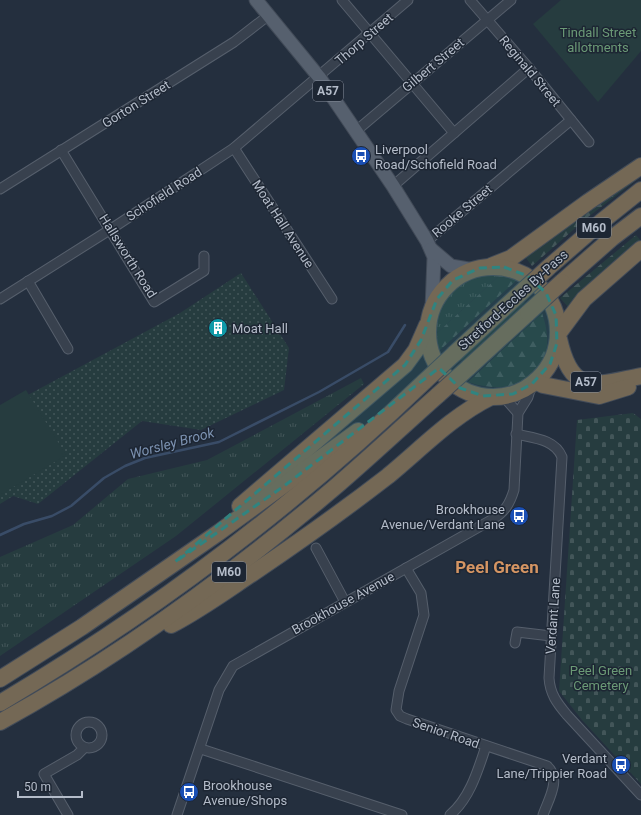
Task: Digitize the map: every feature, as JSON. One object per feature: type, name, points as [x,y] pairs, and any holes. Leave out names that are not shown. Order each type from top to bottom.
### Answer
[{"type":"highway","name":"M60","points":[[481,268],[511,258],[641,166]]},
{"type":"highway","name":"Stretford-Eccles By-Pass","points":[[425,381],[549,267],[641,190]]},
{"type":"highway","name":"Stretford-Eccles By-Pass","points":[[119,649],[152,628],[262,547],[335,488],[562,282],[612,238],[641,216]]},
{"type":"highway","points":[[558,335],[576,309],[596,288],[641,249]]},
{"type":"highway","name":"A57","points":[[558,335],[556,350],[550,364],[534,383],[513,394],[497,397],[467,392],[453,383],[442,372],[434,358],[428,334],[431,314],[441,293],[449,284],[481,268],[504,268],[528,276],[540,287],[554,307],[558,335],[566,364],[573,374],[585,382],[597,384],[606,384],[641,376]]},
{"type":"highway","points":[[175,562],[214,527],[397,372],[412,356],[431,314]]},
{"type":"highway","name":"A57","points":[[534,383],[599,396],[627,388],[641,379]]},
{"type":"highway","name":"M60","points":[[0,703],[94,645],[206,567],[320,476],[425,381]]},
{"type":"highway","points":[[0,679],[82,627],[284,486],[425,381]]},
{"type":"highway","points":[[119,649],[184,618],[282,554],[368,491],[457,418],[474,406],[497,397]]},
{"type":"highway","name":"M60","points":[[0,722],[119,649]]},
{"type":"main road","name":"A57","points":[[256,0],[319,77],[393,186],[429,245],[434,257],[431,314]]},
{"type":"main road","name":"A57","points":[[429,245],[451,266],[481,268]]},
{"type":"street","points":[[342,0],[454,133]]},
{"type":"street","name":"Thorp Street","points":[[319,77],[408,0]]},
{"type":"street","name":"Reginald Street","points":[[470,0],[529,68],[589,142]]},
{"type":"street","name":"Gilbert Street","points":[[356,131],[511,0]]},
{"type":"street","name":"Gorton Street","points":[[0,189],[234,42],[269,15]]},
{"type":"street","points":[[393,186],[529,68]]},
{"type":"street","name":"Schofield Road","points":[[0,299],[111,229],[234,148],[319,77]]},
{"type":"street","name":"Rooke Street","points":[[429,245],[572,120]]},
{"type":"street","name":"Moat Hall Avenue","points":[[234,148],[332,299]]},
{"type":"street","name":"Hallsworth Road","points":[[61,150],[111,229],[154,302],[204,271],[204,256]]},
{"type":"street","points":[[28,281],[68,349]]},
{"type":"street","name":"Brookhouse Avenue","points":[[177,815],[201,749],[219,690],[233,666],[493,519],[506,509],[514,490],[518,413],[528,397],[534,383]]},
{"type":"street","points":[[497,397],[518,413]]},
{"type":"street","name":"Verdant Lane","points":[[516,434],[552,444],[558,449],[562,457],[549,678],[551,692],[555,700],[641,795]]},
{"type":"street","points":[[316,548],[345,602]]},
{"type":"street","name":"Senior Road","points":[[406,568],[421,593],[424,615],[399,691],[396,710],[400,716],[407,719],[544,764],[550,768],[554,774],[554,781],[543,815]]},
{"type":"street","points":[[515,643],[517,632],[551,636]]},
{"type":"street","points":[[450,815],[459,806],[473,783],[486,746]]},
{"type":"street","points":[[68,815],[44,774],[77,755],[84,748]]},
{"type":"street","points":[[201,749],[402,815]]},
{"type":"highlighted area","points":[[504,267],[528,276],[546,293],[556,315],[557,343],[550,364],[532,384],[513,394],[483,396],[460,388],[439,368],[284,486],[175,562],[405,365],[421,340],[437,299],[453,280],[480,268]]},
{"type":"green space","name":"Tindall Street allotments","points":[[561,0],[641,0],[641,51],[598,102],[533,24]]},
{"type":"green space","points":[[630,177],[634,182],[588,217],[532,266],[523,254]]},
{"type":"green space","points":[[636,235],[641,241],[569,308],[560,298]]},
{"type":"green space","points":[[241,273],[289,348],[284,390],[201,430],[142,421],[38,504],[13,496],[0,504],[0,410],[180,313]]},
{"type":"green space","points":[[487,273],[501,274],[435,335],[437,310],[440,299],[446,291],[453,284],[462,279]]},
{"type":"green space","points":[[501,274],[517,280],[439,351],[435,335]]},
{"type":"green space","points":[[522,300],[525,303],[462,361],[460,358]]},
{"type":"green space","points":[[542,313],[547,333],[546,350],[541,364],[532,375],[520,383],[505,387],[487,386],[468,382]]},
{"type":"green space","points":[[361,378],[364,384],[176,536],[0,656],[0,557],[73,525],[128,479],[207,460]]},
{"type":"green space","points":[[26,390],[66,455],[0,495],[0,405]]},
{"type":"green space","name":"Peel Green Cemetery","points":[[633,413],[641,419],[641,784],[582,720],[559,691],[577,420]]},
{"type":"waterway","name":"Worsley Brook","points":[[0,535],[24,524],[52,516],[71,506],[104,478],[125,466],[145,458],[219,442],[319,392],[388,352],[405,325]]},
{"type":"place","name":"Liverpool Road/Schofield Road","points":[[361,156]]},
{"type":"place","name":"Moat Hall","points":[[218,328]]},
{"type":"place","name":"Brookhouse Avenue/Verdant Lane","points":[[519,516]]},
{"type":"place","name":"Verdant Lane/Trippier Road","points":[[621,765]]},
{"type":"place","name":"Brookhouse Avenue/Shops","points":[[189,792]]},
{"type":"district","name":"Peel Green","points":[[497,567]]}]
